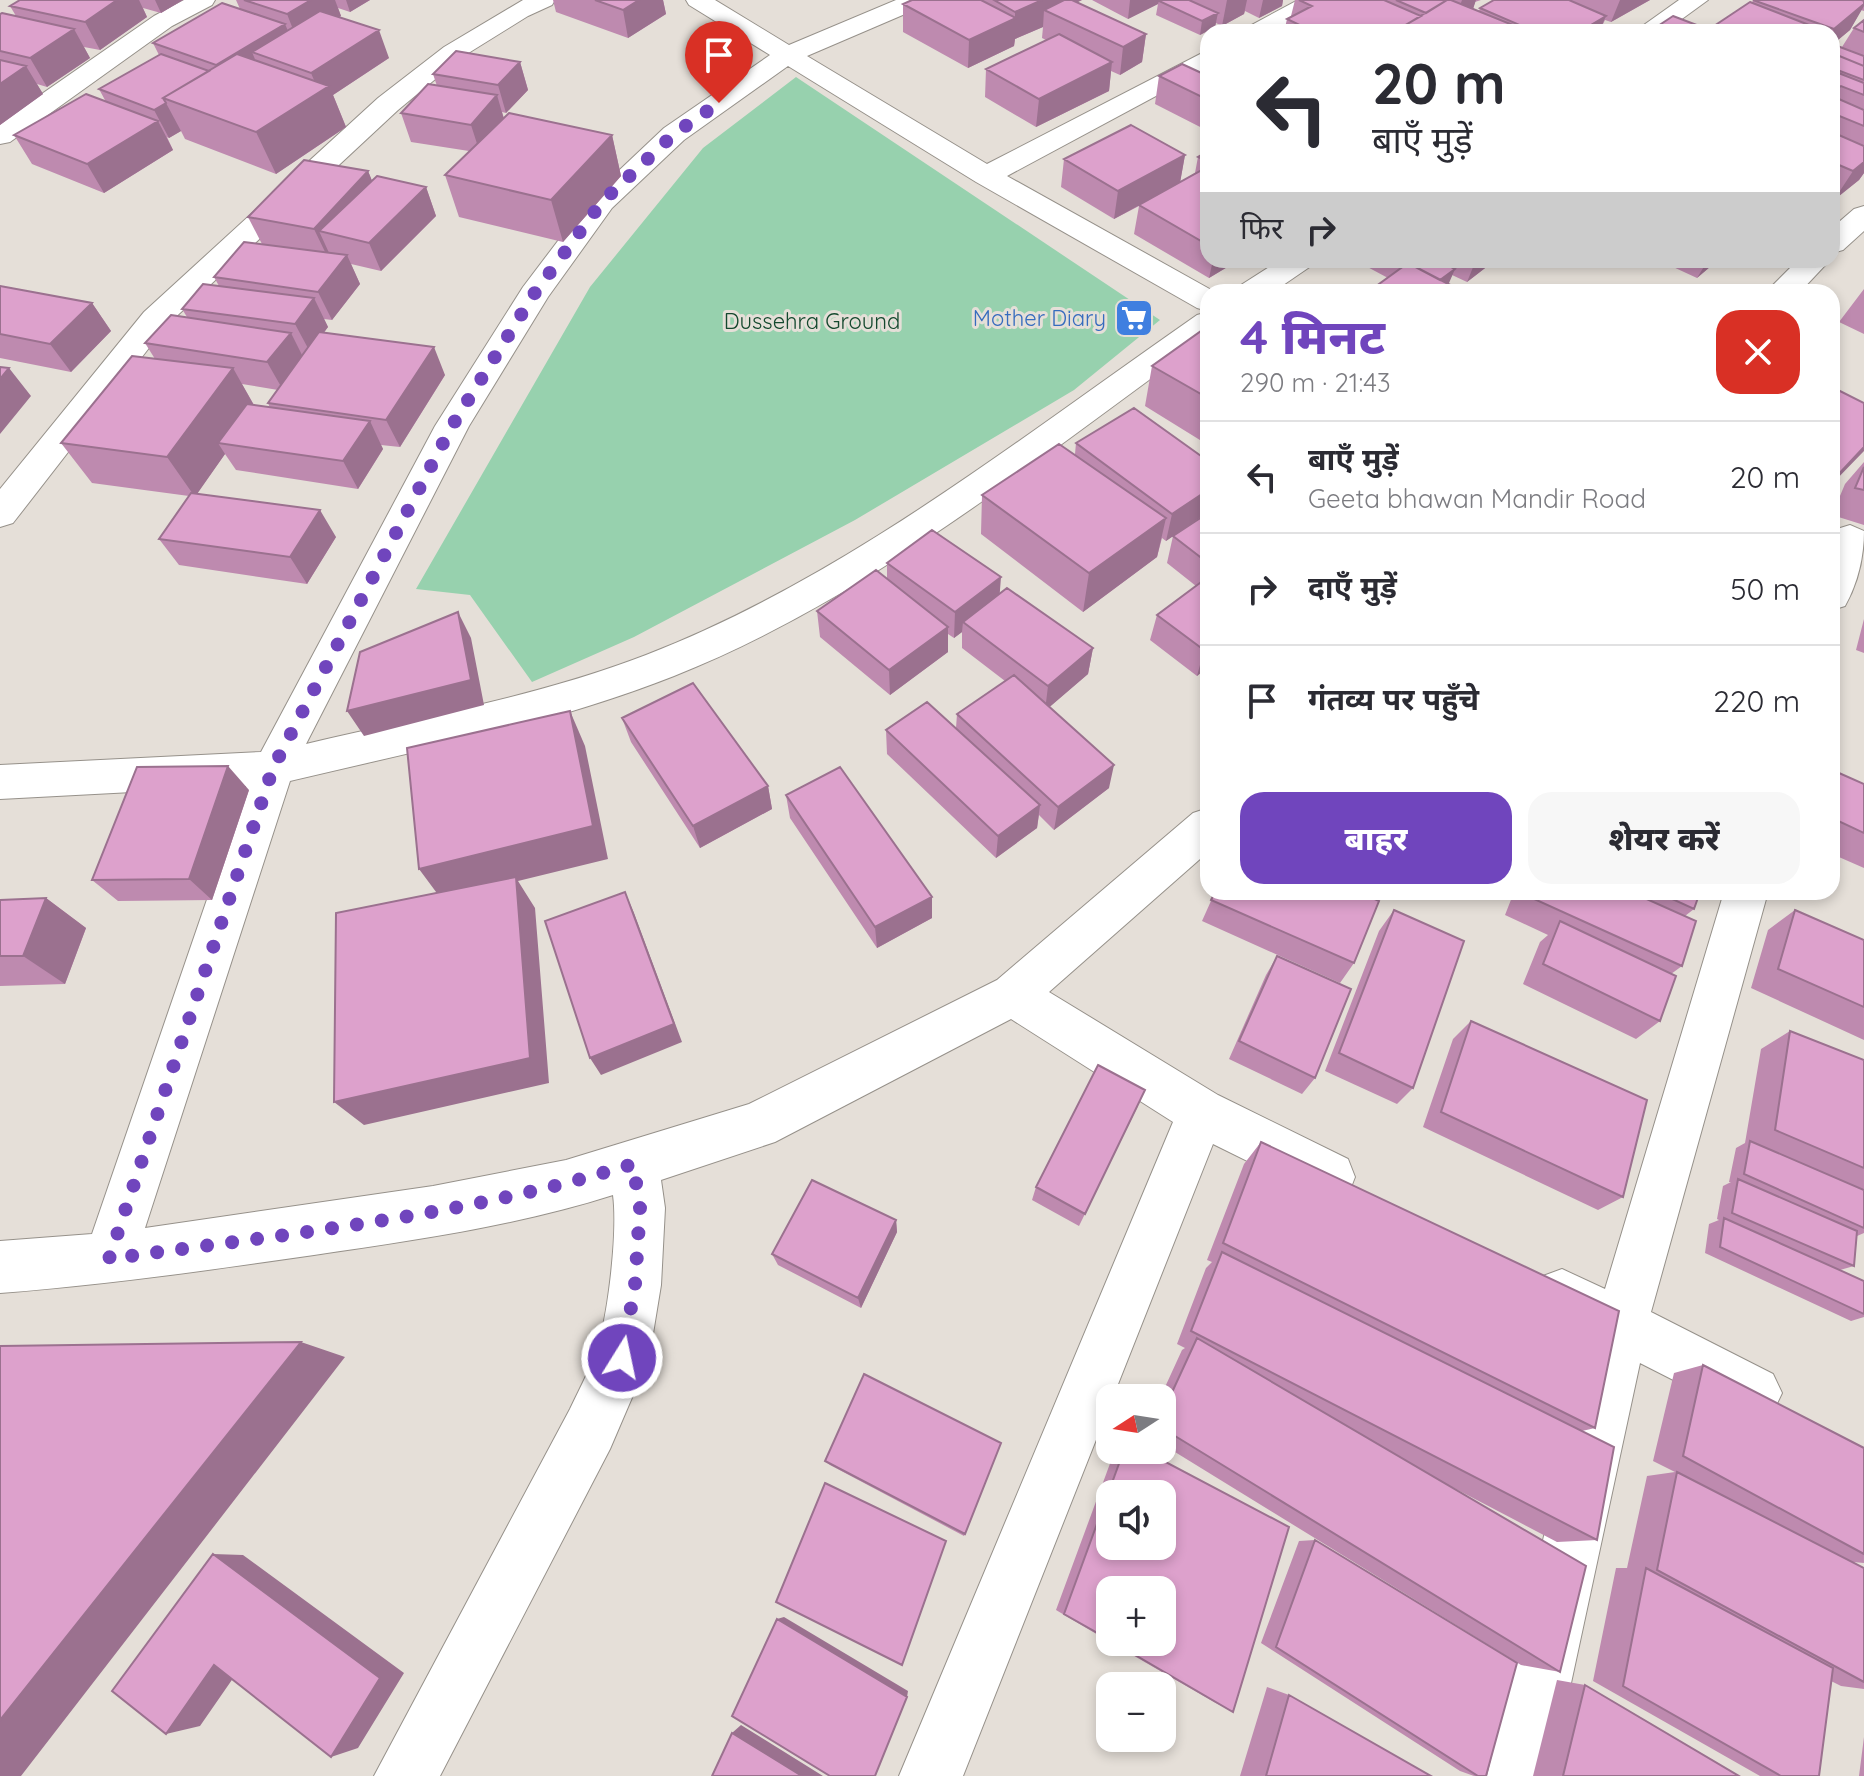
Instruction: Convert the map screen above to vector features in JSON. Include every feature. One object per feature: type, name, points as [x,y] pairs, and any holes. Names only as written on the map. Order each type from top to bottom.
[{"type":"street","points":[[0,136],[163,21],[203,0]]},
{"type":"street","points":[[0,514],[155,319],[388,104],[453,52],[519,11],[543,0]]},
{"type":"street","points":[[698,0],[986,176],[1200,296]]},
{"type":"street","points":[[109,1259],[273,768],[452,426],[534,294],[602,202],[674,134],[789,54],[917,0]]},
{"type":"street","points":[[1272,24],[1317,0]]},
{"type":"street","points":[[1659,24],[1696,0]]},
{"type":"street","points":[[986,176],[1200,62]]},
{"type":"street","points":[[1840,237],[1864,215]]},
{"type":"street","points":[[1264,284],[1288,268]]},
{"type":"street","points":[[1790,284],[1807,268]]},
{"type":"street","points":[[0,782],[273,768],[552,703],[661,665],[770,615],[903,537],[1200,328]]},
{"type":"street","points":[[1840,568],[1849,537]]},
{"type":"street","points":[[0,1267],[109,1259],[433,1212],[566,1185],[758,1125],[1013,995],[1200,833]]},
{"type":"street","points":[[1519,1776],[1621,1325],[1744,900]]},
{"type":"street","points":[[1013,995],[1201,1112],[1369,1197]]},
{"type":"street","points":[[931,1776],[1201,1112]]},
{"type":"street","points":[[406,1776],[590,1429],[622,1358],[635,1285],[640,1208],[633,1164]]},
{"type":"street","points":[[1523,1275],[1797,1415]]},
{"type":"green space","name":"Dussehra Ground","points":[[796,77],[1160,320],[1074,390],[855,520],[634,637],[532,682],[470,595],[416,589],[590,287],[703,148]]},
{"type":"building","points":[[20,0],[117,0],[85,22],[10,6]]},
{"type":"building","points":[[244,0],[311,0],[287,14]]},
{"type":"building","points":[[595,0],[639,0],[623,10]]},
{"type":"building","points":[[912,0],[981,0],[1016,18],[969,40],[903,4]]},
{"type":"building","points":[[994,0],[1042,0],[1015,12]]},
{"type":"building","points":[[1064,0],[1072,0],[1146,34],[1123,47],[1044,10]]},
{"type":"building","points":[[1161,0],[1189,0],[1218,13],[1202,21]]},
{"type":"building","points":[[1299,0],[1384,0],[1421,16],[1407,24],[1297,24],[1287,19],[1312,6]]},
{"type":"building","points":[[1396,0],[1447,0],[1426,13]]},
{"type":"building","points":[[1451,0],[1510,24],[1407,24]]},
{"type":"building","points":[[1494,0],[1569,0],[1606,16],[1592,24],[1517,24],[1480,8]]},
{"type":"building","points":[[1753,0],[1864,1],[1840,24],[1820,24]]},
{"type":"building","points":[[1750,2],[1806,24],[1717,24]]},
{"type":"building","points":[[222,3],[285,24],[216,65],[153,43]]},
{"type":"building","points":[[320,11],[379,30],[311,73],[252,52]]},
{"type":"building","points":[[2,13],[74,29],[30,58],[0,51]]},
{"type":"building","points":[[1673,16],[1694,24],[1661,24]]},
{"type":"building","points":[[1864,20],[1864,32],[1854,28]]},
{"type":"building","points":[[1059,34],[1112,62],[1039,99],[986,69]]},
{"type":"building","points":[[1840,47],[1864,56],[1864,66],[1840,56]]},
{"type":"building","points":[[456,51],[520,62],[498,85],[433,74]]},
{"type":"building","points":[[161,54],[209,71],[163,98],[166,103],[154,110],[99,89]]},
{"type":"building","points":[[237,54],[329,86],[256,132],[163,98]]},
{"type":"building","points":[[1840,56],[1864,66],[1864,80],[1840,71]]},
{"type":"building","points":[[0,60],[26,66],[0,84]]},
{"type":"building","points":[[1182,64],[1200,72],[1200,96],[1159,76]]},
{"type":"building","points":[[1840,74],[1864,83],[1864,95],[1841,86]]},
{"type":"building","points":[[428,84],[497,95],[471,125],[401,113]]},
{"type":"building","points":[[86,94],[158,121],[87,164],[14,135]]},
{"type":"building","points":[[1840,100],[1864,110],[1864,126],[1840,116]]},
{"type":"building","points":[[509,113],[612,135],[551,200],[445,175]]},
{"type":"building","points":[[1131,125],[1185,155],[1118,191],[1064,159]]},
{"type":"building","points":[[1840,136],[1864,146],[1864,162],[1853,171],[1840,165]]},
{"type":"building","points":[[304,160],[368,171],[314,229],[248,217]]},
{"type":"building","points":[[1200,171],[1200,240],[1139,205]]},
{"type":"building","points":[[377,176],[426,187],[369,243],[319,231]]},
{"type":"building","points":[[244,242],[347,255],[318,292],[214,277]]},
{"type":"building","points":[[1401,268],[1418,268],[1448,284],[1379,284]]},
{"type":"building","points":[[1417,268],[1455,269],[1440,280]]},
{"type":"building","points":[[203,284],[314,298],[295,324],[182,309]]},
{"type":"building","points":[[0,286],[92,303],[50,344],[0,334]]},
{"type":"building","points":[[171,315],[291,333],[267,362],[145,343]]},
{"type":"building","points":[[319,332],[434,347],[386,420],[268,403]]},
{"type":"building","points":[[1200,332],[1200,393],[1152,366]]},
{"type":"building","points":[[132,356],[233,368],[167,457],[61,443]]},
{"type":"building","points":[[0,367],[9,368],[0,379]]},
{"type":"building","points":[[1840,391],[1864,403],[1864,447],[1840,473]]},
{"type":"building","points":[[247,404],[370,421],[343,461],[218,443]]},
{"type":"building","points":[[1134,408],[1200,455],[1200,495],[1172,514],[1076,443]]},
{"type":"building","points":[[1059,444],[1166,518],[1089,573],[982,495]]},
{"type":"building","points":[[1864,467],[1864,490],[1855,488]]},
{"type":"building","points":[[191,493],[320,510],[290,557],[159,539]]},
{"type":"building","points":[[1200,518],[1200,557],[1173,536]]},
{"type":"building","points":[[932,530],[1001,577],[955,612],[887,563]]},
{"type":"building","points":[[876,570],[948,627],[889,670],[817,611]]},
{"type":"building","points":[[1200,583],[1200,647],[1157,615]]},
{"type":"building","points":[[1007,588],[1093,648],[1048,686],[963,622]]},
{"type":"building","points":[[458,612],[471,680],[347,711],[360,652]]},
{"type":"building","points":[[1014,675],[1114,765],[1058,807],[957,714]]},
{"type":"building","points":[[693,683],[768,786],[693,826],[622,718]]},
{"type":"building","points":[[927,702],[1040,805],[998,836],[886,730]]},
{"type":"building","points":[[570,711],[593,826],[419,869],[407,748]]},
{"type":"building","points":[[228,766],[189,879],[92,880],[137,767]]},
{"type":"building","points":[[840,767],[932,897],[875,927],[786,795]]},
{"type":"building","points":[[1840,773],[1864,784],[1864,833],[1840,822]]},
{"type":"building","points":[[516,877],[530,1058],[334,1102],[336,913]]},
{"type":"building","points":[[625,892],[674,1024],[590,1058],[545,921]]},
{"type":"building","points":[[46,898],[23,956],[0,956],[0,900]]},
{"type":"building","points":[[1211,900],[1377,900],[1379,901],[1354,963]]},
{"type":"building","points":[[1536,900],[1649,900],[1696,921],[1682,966]]},
{"type":"building","points":[[1674,900],[1697,900],[1694,909]]},
{"type":"building","points":[[1394,910],[1464,941],[1413,1088],[1339,1053]]},
{"type":"building","points":[[1795,910],[1864,940],[1864,1007],[1778,969]]},
{"type":"building","points":[[1560,921],[1676,976],[1660,1021],[1543,964]]},
{"type":"building","points":[[1277,956],[1351,989],[1315,1078],[1239,1041]]},
{"type":"building","points":[[1471,1021],[1647,1100],[1623,1197],[1441,1112]]},
{"type":"building","points":[[1790,1031],[1864,1060],[1864,1168],[1775,1130]]},
{"type":"building","points":[[1098,1065],[1145,1090],[1085,1214],[1036,1187]]},
{"type":"building","points":[[1750,1141],[1864,1190],[1864,1228],[1744,1174]]},
{"type":"building","points":[[1261,1142],[1619,1311],[1595,1428],[1223,1243]]},
{"type":"building","points":[[1738,1179],[1857,1231],[1854,1266],[1732,1213]]},
{"type":"building","points":[[812,1180],[896,1220],[858,1298],[772,1254]]},
{"type":"building","points":[[1724,1218],[1864,1281],[1864,1314],[1720,1247]]},
{"type":"building","points":[[1222,1252],[1614,1447],[1597,1540],[1191,1331]]},
{"type":"building","points":[[1197,1338],[1586,1566],[1560,1672],[1176,1437],[1176,1384]]},
{"type":"building","points":[[301,1342],[0,1720],[0,1346]]},
{"type":"building","points":[[1703,1365],[1864,1448],[1864,1554],[1683,1456]]},
{"type":"building","points":[[864,1374],[1001,1443],[965,1534],[825,1461]]},
{"type":"building","points":[[1119,1464],[1170,1464],[1289,1527],[1233,1712],[1176,1679],[1176,1672],[1164,1672],[1137,1656],[1176,1656],[1176,1576],[1096,1576],[1096,1632],[1064,1614],[1096,1527],[1096,1560],[1176,1560],[1176,1480],[1113,1480]]},
{"type":"building","points":[[1677,1472],[1864,1568],[1864,1682],[1657,1570]]},
{"type":"building","points":[[825,1483],[946,1541],[902,1665],[776,1602]]},
{"type":"building","points":[[1315,1540],[1517,1663],[1486,1776],[1478,1776],[1276,1647]]},
{"type":"building","points":[[213,1554],[380,1678],[331,1757],[214,1665],[166,1734],[112,1691]]},
{"type":"building","points":[[1646,1568],[1833,1668],[1819,1776],[1781,1776],[1623,1686]]},
{"type":"building","points":[[777,1619],[907,1697],[875,1776],[830,1776],[732,1716]]},
{"type":"building","points":[[1585,1685],[1739,1776],[1563,1776]]},
{"type":"building","points":[[1289,1695],[1431,1776],[1266,1776]]},
{"type":"building","points":[[732,1733],[802,1776],[712,1776]]},
{"type":"place","name":"Mother Diary","points":[[1134,318]]},
{"type":"route","points":[[622,1358],[635,1285],[640,1208],[633,1164],[566,1185],[433,1212],[109,1259],[273,768],[452,426],[534,294],[602,202],[674,134],[719,103]]}]
